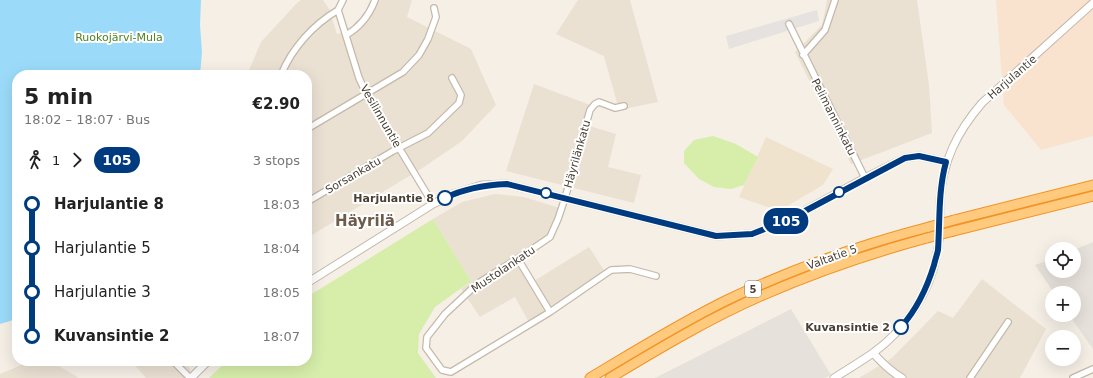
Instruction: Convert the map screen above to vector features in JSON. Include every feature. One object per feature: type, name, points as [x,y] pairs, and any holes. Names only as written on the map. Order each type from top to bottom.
[{"type":"highway","name":"Valtatie 5","points":[[590,378],[694,317],[758,286],[818,262],[856,248],[954,220],[1093,185]]},
{"type":"highway","name":"Valtatie 5","points":[[610,378],[686,333],[762,295],[846,263],[927,238],[1093,196]]},
{"type":"highway","points":[[1064,203],[1093,200]]},
{"type":"street","points":[[284,70],[293,52],[304,38],[317,25],[338,10],[343,0]]},
{"type":"street","points":[[346,35],[355,30],[367,17],[375,0]]},
{"type":"street","points":[[803,55],[825,30],[835,0]]},
{"type":"street","name":"Harjulantie","points":[[834,378],[873,353],[894,334],[907,320],[920,300],[930,279],[938,252],[942,175],[956,139],[969,119],[982,103],[1045,48],[1093,3]]},
{"type":"street","points":[[312,127],[403,72],[418,55],[428,39],[436,17],[434,8]]},
{"type":"street","name":"Vesilinnuntie","points":[[338,10],[359,78],[367,94],[433,204]]},
{"type":"street","name":"Pelimanninkatu","points":[[788,24],[865,178]]},
{"type":"street","name":"Sorsankatu","points":[[312,199],[399,148],[428,133],[459,103],[461,95],[452,78]]},
{"type":"street","name":"Häyrilänkatu","points":[[565,198],[590,110],[599,102],[615,108],[624,106]]},
{"type":"street","points":[[312,280],[433,204],[453,194],[482,185],[507,184],[716,236],[752,234],[788,220],[905,158],[919,156],[946,162]]},
{"type":"street","name":"Mustolankatu","points":[[565,198],[550,237],[518,259],[476,284],[445,314],[427,337],[426,348],[442,370],[451,372],[550,312],[611,270],[630,269],[656,276]]},
{"type":"street","points":[[518,259],[550,312]]},
{"type":"street","points":[[970,378],[1008,322]]},
{"type":"street","points":[[873,353],[881,362],[902,378]]},
{"type":"street","points":[[177,366],[190,378],[203,366]]},
{"type":"street","points":[[1073,378],[1093,370]]},
{"type":"shaded area","points":[[301,0],[323,0],[329,9],[337,34],[348,31],[367,15],[374,0],[412,0],[407,17],[471,49],[496,105],[462,141],[424,167],[312,235],[312,70],[249,70],[261,42]]},
{"type":"shaded area","points":[[578,0],[630,0],[658,102],[619,110],[604,56],[556,34]]},
{"type":"shaded area","points":[[827,0],[917,0],[929,85],[932,133],[851,164],[795,52],[822,25]]},
{"type":"shaded area","points":[[996,0],[1093,0],[1093,136],[1041,150],[1004,105]]},
{"type":"shaded area","points":[[817,10],[819,21],[729,49],[726,36]]},
{"type":"shaded area","points":[[534,84],[593,106],[586,125],[616,134],[608,167],[641,175],[634,203],[506,171]]},
{"type":"shaded area","points":[[766,137],[833,169],[823,185],[779,211],[739,197]]},
{"type":"shaded area","points":[[495,194],[524,197],[563,209],[550,238],[520,259],[534,281],[589,247],[607,275],[530,324],[515,297],[480,317],[461,289],[471,281],[433,219],[462,202]]},
{"type":"shaded area","points":[[1093,242],[1093,349],[1074,322],[1081,322],[1081,286],[1049,286],[1035,265],[1045,261],[1045,278],[1081,278],[1081,247]]},
{"type":"shaded area","points":[[982,279],[1046,329],[1020,378],[859,378],[892,358],[938,311],[953,318]]},
{"type":"shaded area","points":[[791,309],[831,375],[825,378],[655,378]]},
{"type":"shaded area","points":[[19,366],[59,366],[79,378],[0,378],[0,374]]},
{"type":"shaded area","points":[[135,366],[187,366],[190,369],[190,374],[185,378],[146,378]]},
{"type":"green space","points":[[713,136],[736,144],[758,157],[744,185],[731,189],[714,187],[699,179],[684,163],[684,151],[694,140]]},
{"type":"green space","points":[[433,219],[471,281],[435,307],[419,334],[418,353],[436,378],[209,378],[222,366],[312,366],[312,294]]},
{"type":"water","name":"Ruokojärvi-Mula","points":[[0,0],[201,0],[200,25],[202,52],[200,70],[12,70],[12,320],[0,324]]},
{"type":"bus line","name":"105","points":[[445,198],[482,185],[507,184],[716,236],[752,234],[788,220],[905,158],[919,156],[946,162],[942,175],[938,252],[930,279],[920,300],[901,327]]},
{"type":"place","name":"Harjulantie 8","points":[[445,198]]},
{"type":"place","name":"Kuvansintie 2","points":[[901,327]]},
{"type":"district","name":"Häyrilä","points":[[365,221]]}]
